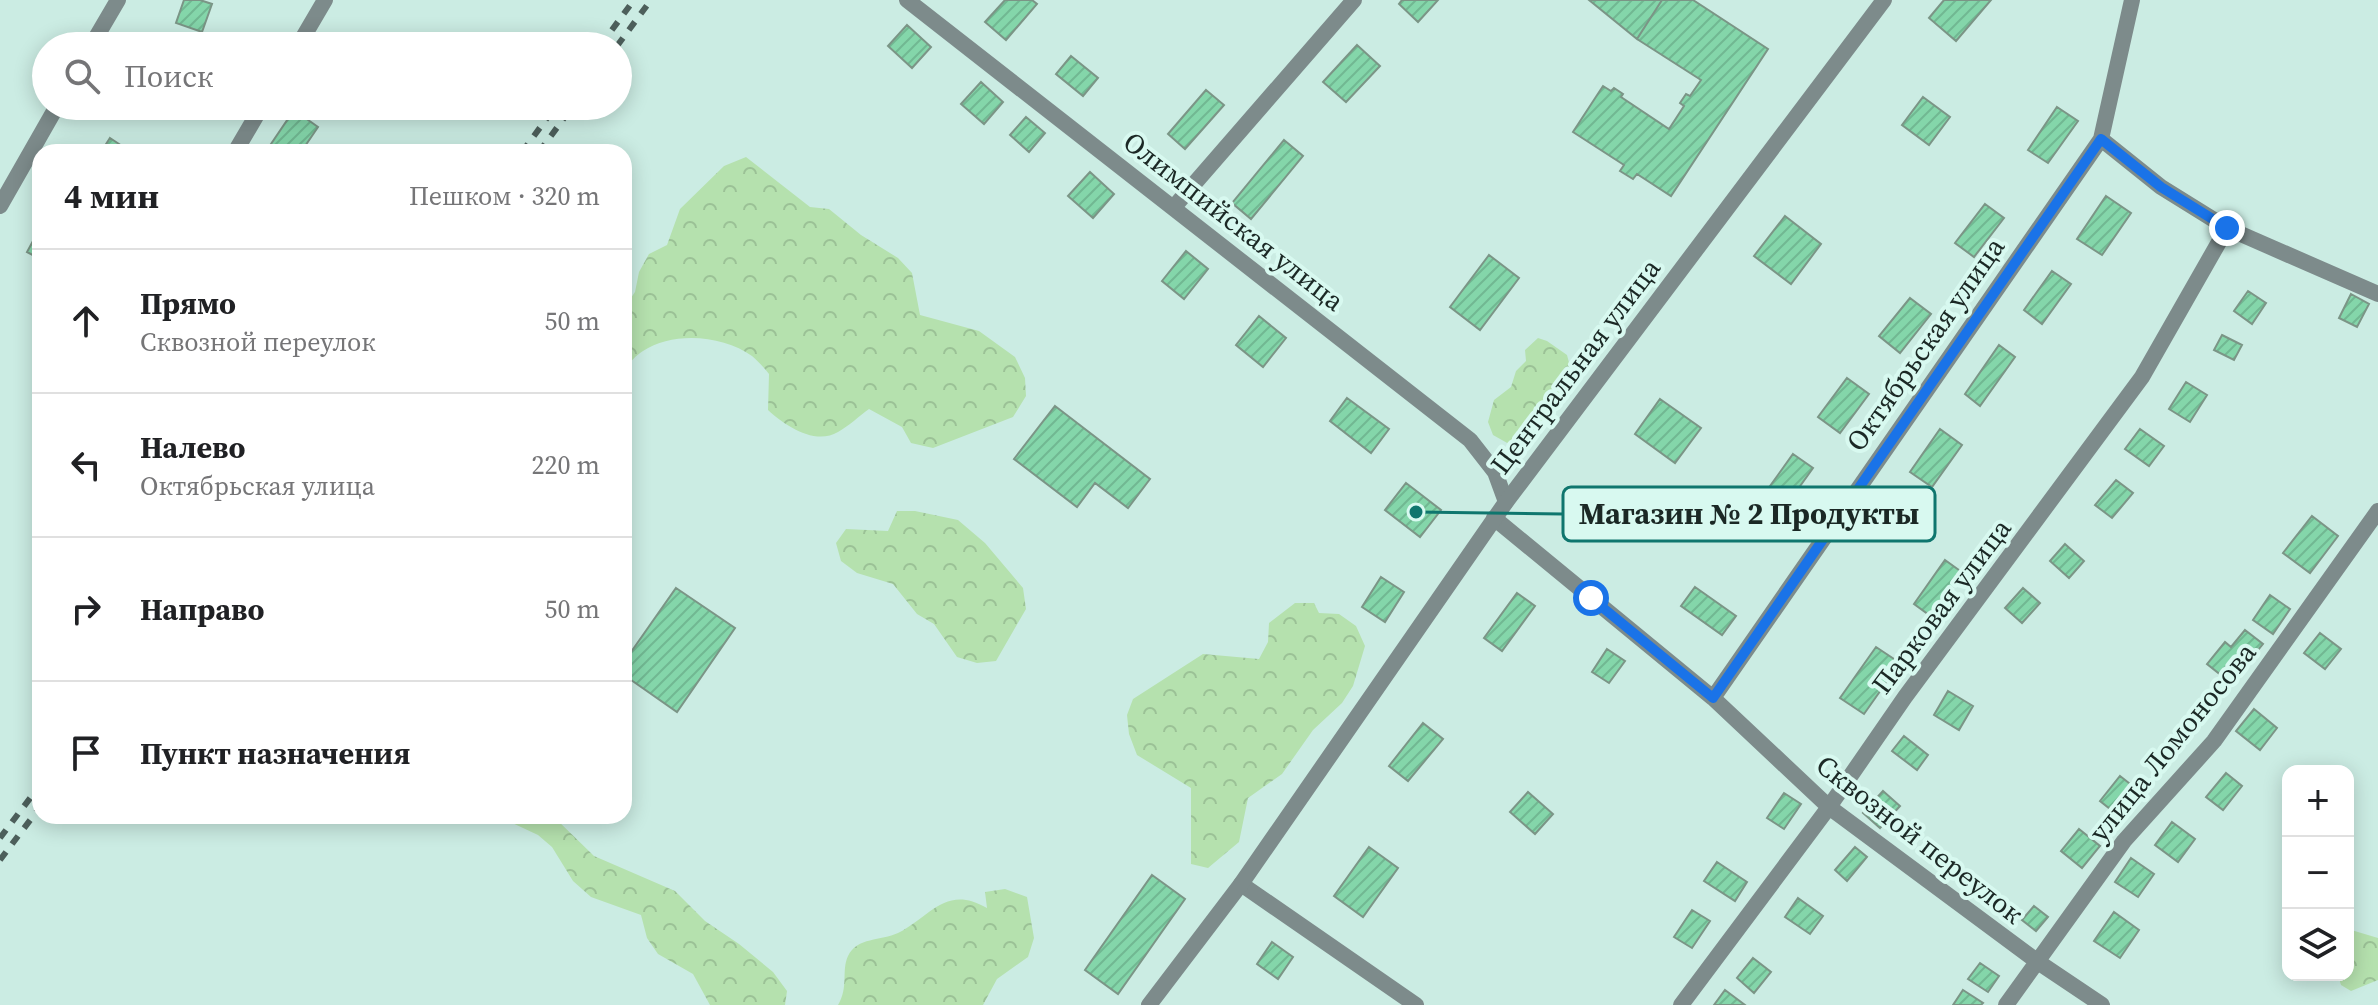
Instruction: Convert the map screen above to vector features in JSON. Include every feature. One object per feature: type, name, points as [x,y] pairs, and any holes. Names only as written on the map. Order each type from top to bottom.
[{"type":"street","points":[[99,32],[118,0]]},
{"type":"street","points":[[306,32],[324,0]]},
{"type":"street","name":"Олимпийская улица","points":[[907,0],[1470,440],[1495,472],[1506,502]]},
{"type":"street","points":[[1174,207],[1354,0]]},
{"type":"street","name":"Центральная улица","points":[[1149,1005],[1241,884],[1494,518],[1884,0]]},
{"type":"street","name":"Октябрьская улица","points":[[1713,698],[2101,139],[2132,0]]},
{"type":"street","points":[[34,144],[49,120]]},
{"type":"street","points":[[240,144],[254,120]]},
{"type":"street","points":[[2101,139],[2161,187],[2227,228],[2378,294]]},
{"type":"street","points":[[2,197],[32,147]]},
{"type":"street","name":"Парковая улица","points":[[1681,1005],[2142,377],[2227,228]]},
{"type":"street","name":"улица Ломоносова","points":[[2006,1005],[2124,841],[2214,741],[2378,511]]},
{"type":"street","name":"Сквозной переулок","points":[[1494,518],[1713,698],[1829,807],[2038,962],[2102,1005]]},
{"type":"street","points":[[1241,884],[1416,1005]]},
{"type":"green space","points":[[746,157],[810,207],[829,209],[861,235],[898,258],[912,273],[920,315],[979,331],[1015,357],[1025,378],[1026,396],[1013,417],[933,448],[911,443],[902,427],[869,409],[838,432],[820,437],[800,432],[768,410],[769,374],[752,356],[740,349],[713,340],[683,338],[655,345],[632,361],[632,296],[639,272],[649,254],[667,245],[680,209],[724,166]]},
{"type":"green space","points":[[1538,338],[1567,355],[1571,384],[1548,405],[1546,420],[1532,436],[1509,444],[1493,435],[1488,422],[1494,400],[1511,387],[1516,371],[1526,361],[1525,350]]},
{"type":"green space","points":[[897,511],[915,511],[958,520],[985,543],[1023,588],[1026,609],[996,661],[977,663],[957,657],[934,624],[917,614],[893,584],[857,573],[841,561],[836,543],[846,529],[888,531]]},
{"type":"green space","points":[[1295,603],[1314,603],[1319,613],[1339,614],[1356,626],[1365,646],[1353,686],[1342,703],[1313,730],[1282,774],[1248,798],[1239,842],[1208,868],[1191,864],[1191,788],[1137,755],[1129,734],[1127,715],[1133,699],[1203,654],[1259,659],[1268,642],[1269,623]]},
{"type":"green space","points":[[514,824],[561,824],[594,856],[675,891],[705,921],[773,972],[787,991],[785,1005],[710,1005],[693,974],[658,954],[647,938],[641,915],[591,897],[573,881],[552,847],[538,835]]},
{"type":"green space","points":[[1005,889],[1027,897],[1034,938],[1028,957],[997,979],[983,1005],[838,1005],[843,992],[846,962],[857,946],[898,933],[950,901],[973,901],[987,908],[985,892]]},
{"type":"green space","points":[[2354,931],[2378,938],[2378,980],[2351,991],[2340,981],[2354,981]]},
{"type":"building","points":[[184,0],[212,4],[202,32],[176,23]]},
{"type":"building","points":[[1005,0],[1032,0],[1037,4],[1006,40],[985,22]]},
{"type":"building","points":[[1402,0],[1438,0],[1418,22],[1399,4]]},
{"type":"building","points":[[1589,0],[1662,0],[1637,39]]},
{"type":"building","points":[[1662,0],[1693,0],[1768,49],[1671,196],[1637,174],[1633,179],[1620,171],[1624,165],[1573,132],[1603,86],[1611,91],[1614,88],[1623,94],[1621,97],[1669,129],[1684,106],[1680,103],[1686,94],[1690,96],[1701,80],[1637,39]]},
{"type":"building","points":[[1944,0],[1991,0],[1956,41],[1929,18]]},
{"type":"building","points":[[907,25],[931,47],[912,68],[888,46]]},
{"type":"building","points":[[1357,45],[1380,66],[1346,102],[1323,82]]},
{"type":"building","points":[[1071,56],[1098,78],[1083,96],[1056,74]]},
{"type":"building","points":[[981,82],[1003,102],[984,124],[961,104]]},
{"type":"building","points":[[1206,90],[1224,105],[1185,149],[1168,134]]},
{"type":"building","points":[[1923,97],[1950,117],[1929,145],[1902,125]]},
{"type":"building","points":[[2057,107],[2078,121],[2048,163],[2028,150]]},
{"type":"building","points":[[1026,117],[1045,133],[1029,152],[1010,135]]},
{"type":"building","points":[[287,120],[308,120],[318,127],[306,144],[271,144]]},
{"type":"building","points":[[1284,140],[1303,156],[1251,219],[1232,203]]},
{"type":"building","points":[[1090,172],[1114,194],[1093,218],[1068,196]]},
{"type":"building","points":[[2106,196],[2131,213],[2102,255],[2077,239]]},
{"type":"building","points":[[1985,204],[2004,218],[1974,257],[1955,243]]},
{"type":"building","points":[[1785,216],[1821,244],[1791,284],[1754,256]]},
{"type":"building","points":[[1186,251],[1208,269],[1184,299],[1162,281]]},
{"type":"building","points":[[1489,255],[1519,278],[1480,330],[1450,307]]},
{"type":"building","points":[[2052,271],[2071,284],[2042,324],[2024,310]]},
{"type":"building","points":[[2248,291],[2266,303],[2252,324],[2234,311]]},
{"type":"building","points":[[2351,294],[2369,304],[2357,327],[2339,318]]},
{"type":"building","points":[[1910,298],[1931,314],[1900,353],[1879,336]]},
{"type":"building","points":[[1259,316],[1286,338],[1263,367],[1236,345]]},
{"type":"building","points":[[2222,335],[2242,345],[2234,360],[2214,350]]},
{"type":"building","points":[[1999,345],[2015,357],[1980,406],[1965,394]]},
{"type":"building","points":[[1847,378],[1869,394],[1840,433],[1818,417]]},
{"type":"building","points":[[2186,382],[2207,395],[2190,422],[2169,409]]},
{"type":"building","points":[[1347,398],[1389,429],[1371,453],[1330,421]]},
{"type":"building","points":[[1660,399],[1701,428],[1675,463],[1635,434]]},
{"type":"building","points":[[1055,406],[1150,479],[1128,508],[1095,483],[1077,507],[1014,459]]},
{"type":"building","points":[[1940,429],[1962,445],[1932,487],[1910,472]]},
{"type":"building","points":[[2140,429],[2164,446],[2149,466],[2125,449]]},
{"type":"building","points":[[1793,454],[1813,468],[1785,507],[1765,493]]},
{"type":"building","points":[[2116,480],[2133,493],[2112,518],[2095,505]]},
{"type":"building","points":[[1406,483],[1441,510],[1420,537],[1385,510]]},
{"type":"building","points":[[2312,516],[2338,536],[2310,573],[2283,553]]},
{"type":"building","points":[[2065,544],[2084,561],[2069,578],[2050,561]]},
{"type":"building","points":[[1945,560],[1963,573],[1932,617],[1914,604]]},
{"type":"building","points":[[1381,577],[1404,592],[1385,622],[1362,607]]},
{"type":"building","points":[[1695,587],[1736,616],[1722,635],[1681,606]]},
{"type":"building","points":[[676,588],[735,628],[677,712],[632,681],[632,651]]},
{"type":"building","points":[[2023,588],[2040,603],[2022,623],[2005,608]]},
{"type":"building","points":[[1517,593],[1535,606],[1502,651],[1484,638]]},
{"type":"building","points":[[2270,595],[2290,609],[2273,634],[2253,620]]},
{"type":"building","points":[[2245,630],[2263,644],[2231,683],[2207,664],[2225,642],[2231,647]]},
{"type":"building","points":[[2320,633],[2341,649],[2325,669],[2304,653]]},
{"type":"building","points":[[1876,647],[1900,663],[1864,714],[1840,698]]},
{"type":"building","points":[[1607,649],[1625,661],[1609,683],[1592,672]]},
{"type":"building","points":[[1948,691],[1973,706],[1959,730],[1934,715]]},
{"type":"building","points":[[2254,709],[2277,728],[2260,750],[2236,731]]},
{"type":"building","points":[[1423,723],[1443,739],[1408,781],[1389,766]]},
{"type":"building","points":[[1904,736],[1928,755],[1917,770],[1892,751]]},
{"type":"building","points":[[2226,773],[2242,786],[2223,810],[2206,797]]},
{"type":"building","points":[[2120,776],[2139,791],[2119,816],[2100,801]]},
{"type":"building","points":[[1883,791],[1900,806],[1880,828],[1863,813]]},
{"type":"building","points":[[1528,792],[1553,814],[1535,834],[1510,812]]},
{"type":"building","points":[[1784,793],[1801,804],[1784,829],[1767,818]]},
{"type":"building","points":[[2172,822],[2195,839],[2178,862],[2155,845]]},
{"type":"building","points":[[2079,829],[2100,846],[2082,868],[2061,851]]},
{"type":"building","points":[[1369,847],[1398,868],[1363,917],[1334,896]]},
{"type":"building","points":[[1855,847],[1867,857],[1847,881],[1835,870]]},
{"type":"building","points":[[2131,858],[2154,874],[2138,897],[2115,882]]},
{"type":"building","points":[[1717,862],[1747,882],[1735,901],[1704,881]]},
{"type":"building","points":[[1152,875],[1185,899],[1118,994],[1085,970]]},
{"type":"building","points":[[1798,898],[1823,916],[1810,934],[1785,917]]},
{"type":"building","points":[[2034,906],[2048,917],[2036,931],[2022,920]]},
{"type":"building","points":[[1692,910],[1710,921],[1692,948],[1674,937]]},
{"type":"building","points":[[2114,912],[2139,930],[2120,958],[2094,941]]},
{"type":"building","points":[[1272,942],[1293,957],[1278,979],[1257,964]]},
{"type":"building","points":[[1753,958],[1771,972],[1754,993],[1737,978]]},
{"type":"building","points":[[1980,963],[1999,976],[1988,992],[1968,979]]},
{"type":"building","points":[[1725,990],[1745,1005],[1714,1005]]},
{"type":"building","points":[[1963,990],[1983,1003],[1953,1005]]},
{"type":"railway","points":[[610,32],[634,0]]},
{"type":"railway","points":[[627,32],[651,0]]},
{"type":"railway","points":[[528,144],[546,120]]},
{"type":"railway","points":[[545,144],[563,120]]},
{"type":"railway","points":[[0,838],[32,796]]},
{"type":"railway","points":[[0,860],[32,818]]},
{"type":"place","name":"Магазин № 2 Продукты","points":[[1416,512]]},
{"type":"route","points":[[1591,598],[1713,698],[2101,139],[2161,187],[2227,228]]}]
